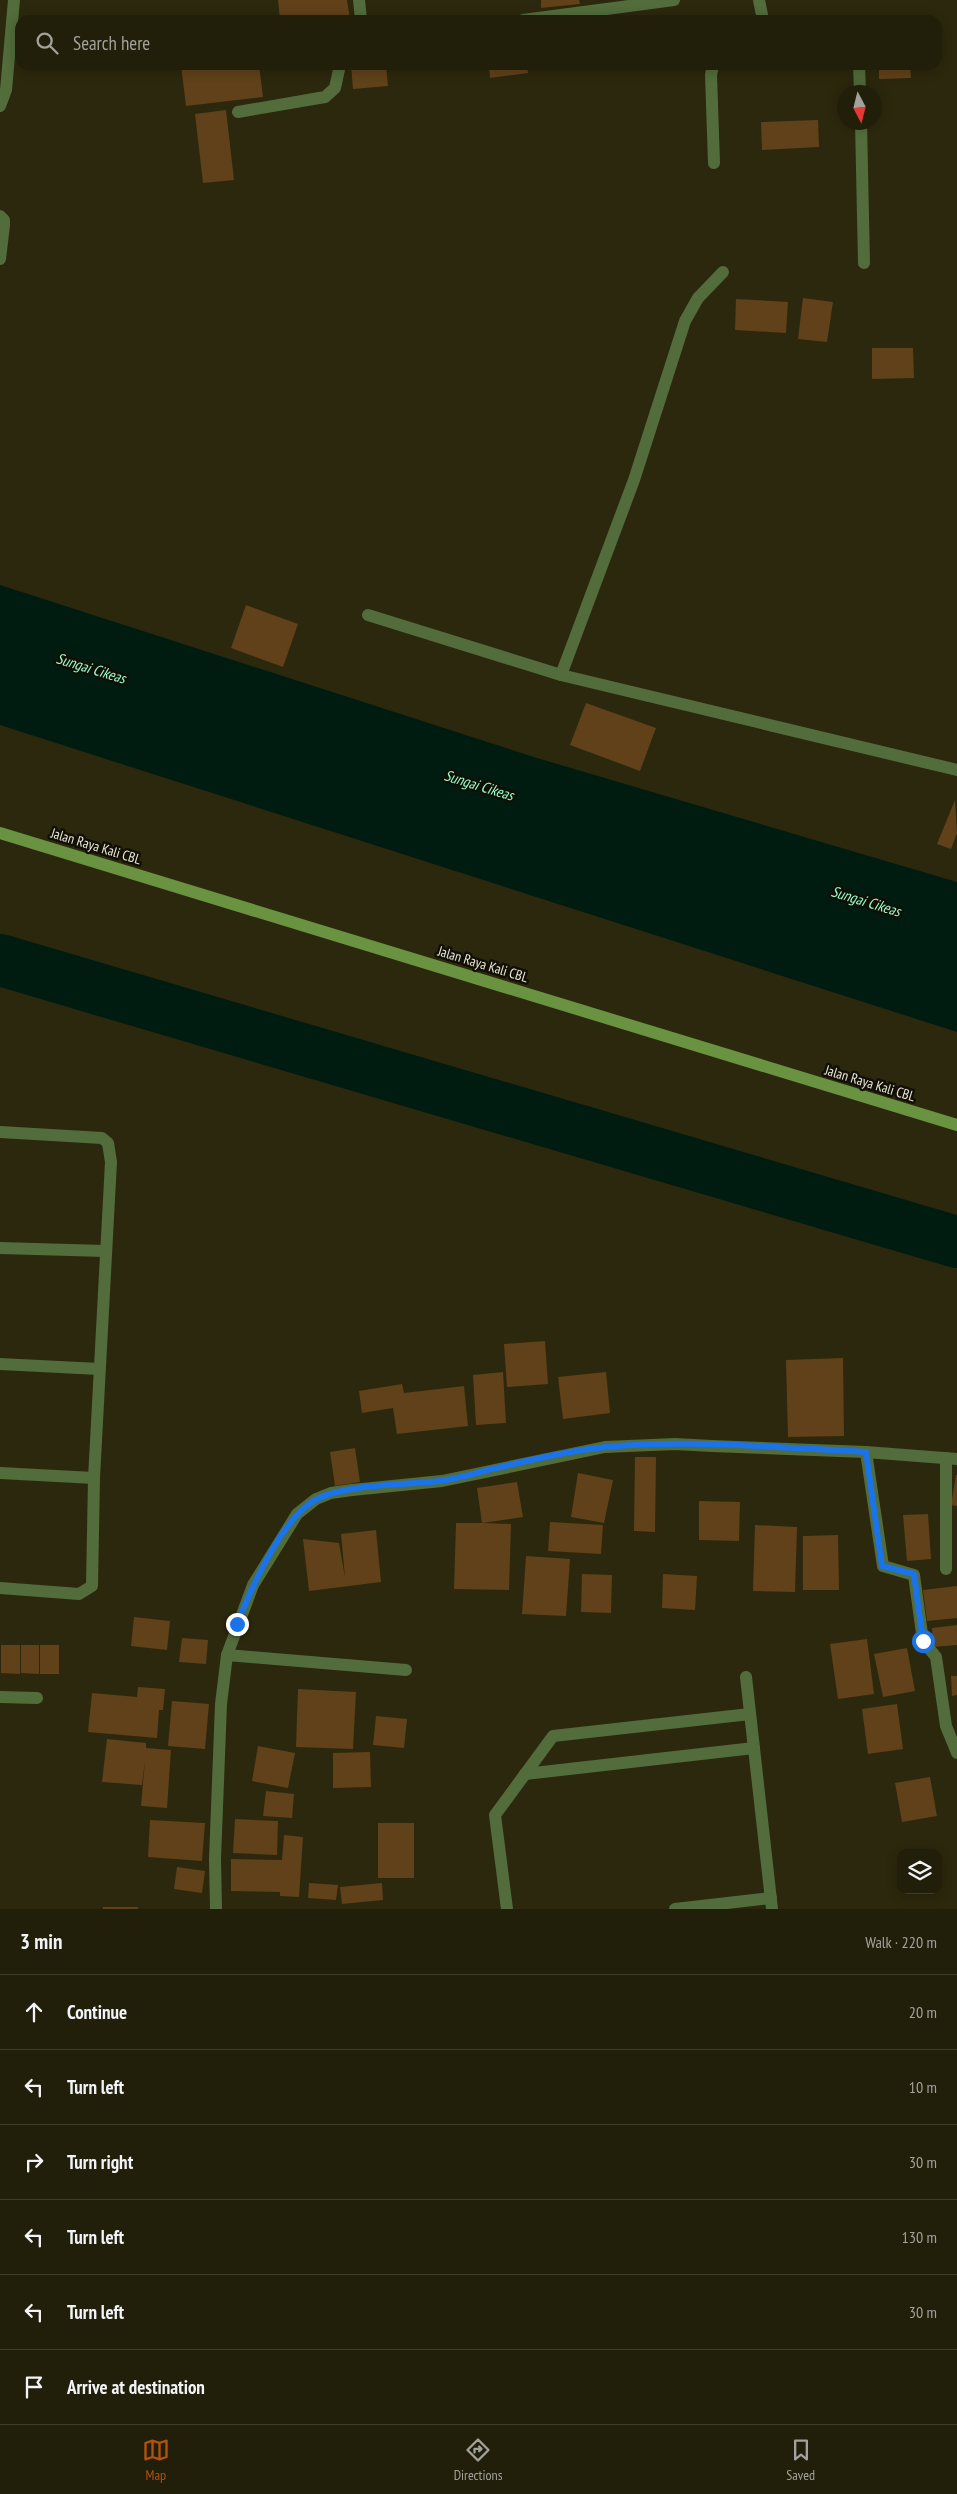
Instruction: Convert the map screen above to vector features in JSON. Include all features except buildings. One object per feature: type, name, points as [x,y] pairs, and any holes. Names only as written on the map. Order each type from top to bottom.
[{"type":"main road","name":"Jalan Raya Kali CBL","points":[[0,832],[957,1125]]},
{"type":"street","points":[[0,106],[6,90],[14,0]]},
{"type":"street","points":[[359,0],[360,15]]},
{"type":"street","points":[[561,15],[674,0]]},
{"type":"street","points":[[759,0],[762,15]]},
{"type":"street","points":[[238,112],[325,97],[335,88],[339,70]]},
{"type":"street","points":[[712,70],[714,163]]},
{"type":"street","points":[[859,70],[860,85]]},
{"type":"street","points":[[860,130],[864,263]]},
{"type":"street","points":[[0,216],[4,220],[4,225],[0,259]]},
{"type":"street","points":[[561,675],[634,480],[685,321],[698,298],[723,272]]},
{"type":"street","points":[[368,615],[561,675],[957,770]]},
{"type":"street","points":[[0,1132],[102,1138],[108,1144],[111,1162],[104,1251],[94,1478],[92,1586],[79,1594],[0,1588]]},
{"type":"street","points":[[0,1248],[104,1251]]},
{"type":"street","points":[[0,1364],[100,1369]]},
{"type":"street","points":[[216,1909],[215,1859],[221,1704],[227,1655],[253,1584],[297,1514],[316,1499],[331,1494],[442,1481],[605,1447],[675,1444],[866,1452],[952,1459],[946,1569]]},
{"type":"street","points":[[866,1452],[882,1566],[914,1574],[923,1641],[936,1657],[946,1726],[957,1753]]},
{"type":"street","points":[[0,1474],[94,1478]]},
{"type":"street","points":[[227,1655],[406,1670]]},
{"type":"street","points":[[675,1909],[771,1904],[746,1677]]},
{"type":"street","points":[[0,1697],[37,1698]]},
{"type":"street","points":[[507,1909],[495,1815],[553,1736],[750,1714]]},
{"type":"street","points":[[524,1774],[754,1748]]},
{"type":"water","name":"Sungai Cikeas","points":[[0,585],[537,758],[957,882],[957,1032],[0,725]]},
{"type":"waterway","points":[[0,960],[957,1242]]},
{"type":"route","points":[[237,1624],[253,1584],[274,1549],[297,1514],[316,1499],[352,1490],[442,1481],[510,1465],[605,1447],[675,1444],[866,1452],[882,1566],[914,1574],[923,1641]]}]
